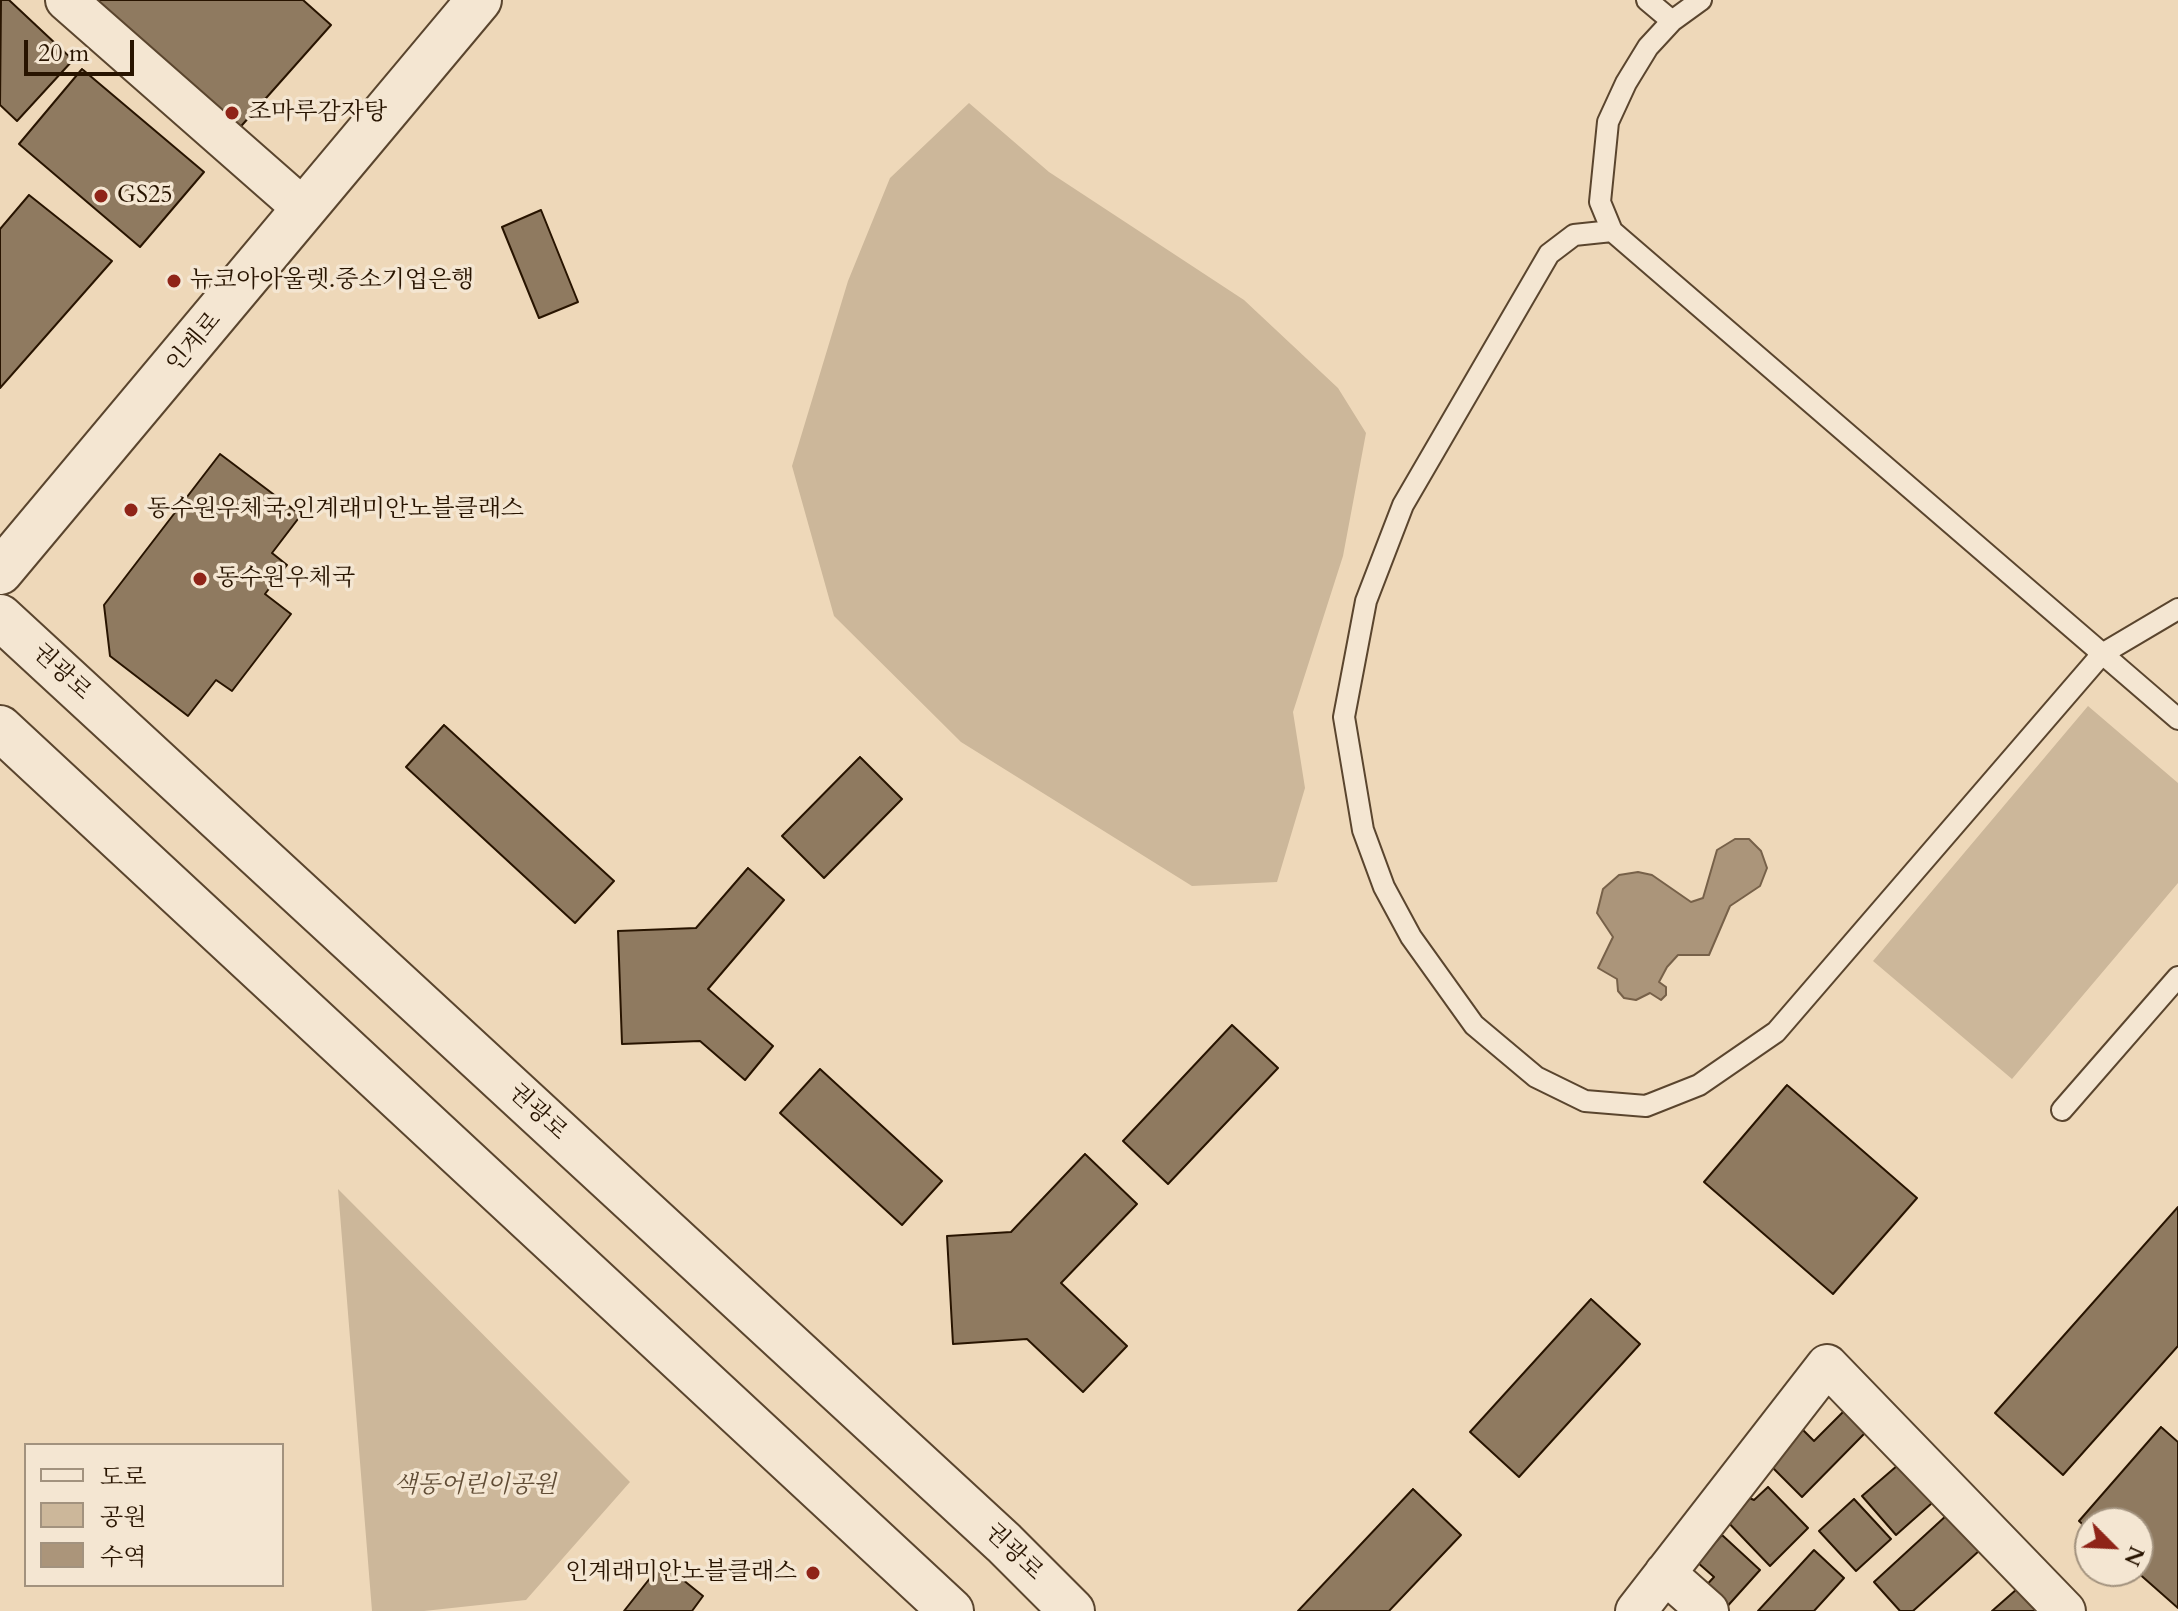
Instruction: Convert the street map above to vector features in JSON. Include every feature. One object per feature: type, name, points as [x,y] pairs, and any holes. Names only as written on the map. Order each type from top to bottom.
[{"type":"street","points":[[66,0],[305,210]]},
{"type":"street","name":"인계로","points":[[0,572],[479,0]]},
{"type":"street","name":"권광로","points":[[0,617],[980,1522],[1072,1611]]},
{"type":"street","points":[[0,728],[951,1611]]},
{"type":"street","points":[[1636,1611],[1827,1365],[2065,1611]]},
{"type":"street","points":[[1665,1573],[1708,1611]]},
{"type":"lane","points":[[1647,0],[1672,21]]},
{"type":"lane","points":[[1701,0],[1672,21],[1648,47],[1608,122],[1600,202],[1612,231],[2178,719]]},
{"type":"lane","points":[[1612,231],[1574,235],[1549,254],[1403,505],[1366,601],[1344,717],[1363,830],[1384,887],[1411,937],[1474,1025],[1536,1077],[1585,1101],[1646,1106],[1699,1085],[1776,1032],[2102,654],[2178,609]]},
{"type":"lane","points":[[2062,1110],[2178,977]]},
{"type":"green space","points":[[969,103],[1049,172],[1244,300],[1338,388],[1366,433],[1343,556],[1293,712],[1305,788],[1277,882],[1192,886],[961,742],[834,616],[792,466],[848,281],[890,178]]},
{"type":"green space","points":[[2088,706],[2178,783],[2178,883],[2012,1079],[1873,961]]},
{"type":"green space","name":"색동어린이공원","points":[[338,1189],[630,1482],[526,1600],[424,1611],[372,1611]]},
{"type":"water","points":[[1735,839],[1749,839],[1761,851],[1767,868],[1760,886],[1730,906],[1709,955],[1678,955],[1667,967],[1659,982],[1666,987],[1666,995],[1661,1000],[1650,993],[1636,1000],[1624,998],[1618,991],[1617,979],[1598,968],[1613,937],[1597,913],[1603,889],[1619,875],[1638,872],[1652,875],[1691,902],[1703,898],[1717,850]]},
{"type":"building","points":[[1,0],[9,0],[73,60],[17,121],[0,105]]},
{"type":"building","points":[[86,0],[303,0],[331,25],[235,133]]},
{"type":"building","points":[[82,69],[204,172],[140,247],[19,144]]},
{"type":"building","points":[[29,195],[112,261],[0,388],[0,229]]},
{"type":"building","points":[[541,210],[578,302],[539,318],[502,227]]},
{"type":"building","name":"동수원우체국","points":[[220,454],[301,515],[272,553],[287,565],[265,594],[291,614],[232,691],[216,680],[188,716],[110,656],[104,605]]},
{"type":"building","points":[[444,725],[614,881],[575,923],[406,767]]},
{"type":"building","points":[[860,757],[902,799],[824,878],[782,836]]},
{"type":"building","points":[[748,868],[784,900],[708,989],[773,1046],[745,1080],[700,1041],[622,1044],[618,931],[696,928]]},
{"type":"building","points":[[1232,1025],[1278,1068],[1168,1184],[1123,1141]]},
{"type":"building","points":[[820,1069],[942,1181],[902,1225],[780,1113]]},
{"type":"building","points":[[1787,1085],[1917,1198],[1833,1294],[1704,1182]]},
{"type":"building","points":[[1085,1154],[1137,1204],[1061,1283],[1127,1346],[1083,1392],[1027,1339],[953,1344],[947,1236],[1011,1232]]},
{"type":"building","points":[[2178,1207],[2178,1346],[2063,1475],[1995,1413]]},
{"type":"building","points":[[1591,1299],[1640,1344],[1519,1477],[1470,1432]]},
{"type":"building","points":[[1844,1411],[1865,1433],[1802,1497],[1768,1463],[1802,1429],[1814,1441]]},
{"type":"building","points":[[2161,1427],[2178,1442],[2178,1608],[2154,1587],[2154,1507],[2091,1507]]},
{"type":"building","points":[[1898,1465],[1932,1503],[1896,1535],[1862,1496]]},
{"type":"building","points":[[1768,1487],[1808,1528],[1770,1566],[1723,1517],[1745,1496],[1754,1500]]},
{"type":"building","points":[[1413,1489],[1461,1535],[1389,1611],[1298,1611]]},
{"type":"building","points":[[1854,1499],[1891,1539],[1856,1571],[1819,1531]]},
{"type":"building","points":[[1948,1514],[1980,1550],[1913,1611],[1900,1611],[1874,1582]]},
{"type":"building","points":[[1722,1535],[1760,1570],[1724,1610],[1702,1590],[1714,1577],[1697,1562]]},
{"type":"building","points":[[1814,1550],[1844,1578],[1814,1611],[1758,1611]]},
{"type":"building","points":[[662,1563],[703,1596],[692,1611],[624,1611]]},
{"type":"building","points":[[2017,1589],[2036,1611],[1992,1611]]},
{"type":"place","name":"조마루감자탕","points":[[232,113]]},
{"type":"place","name":"GS25","points":[[101,196]]},
{"type":"place","name":"뉴코아아울렛.중소기업은행","points":[[174,281]]},
{"type":"place","name":"동수원우체국.인계래미안노블클래스","points":[[131,510]]},
{"type":"place","name":"동수원우체국","points":[[200,579]]},
{"type":"place","name":"인계래미안노블클래스","points":[[813,1573]]}]
